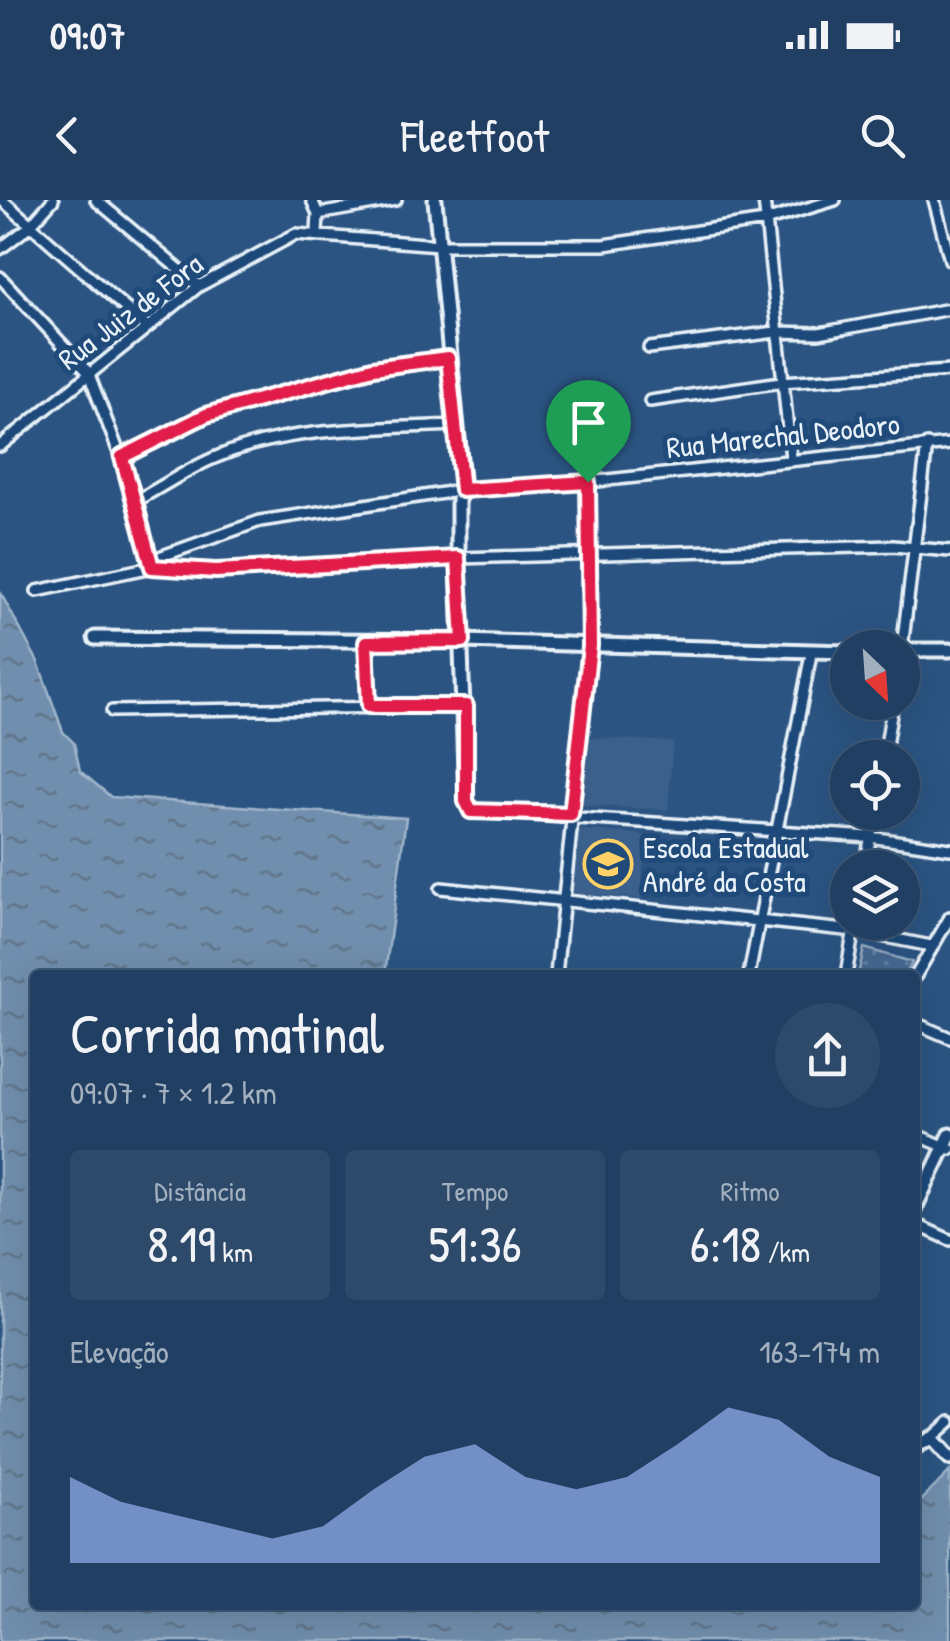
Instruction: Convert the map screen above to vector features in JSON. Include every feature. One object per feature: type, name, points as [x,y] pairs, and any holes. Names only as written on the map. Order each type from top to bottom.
[{"type":"street","points":[[2,200],[147,327]]},
{"type":"street","points":[[0,249],[29,227],[53,200]]},
{"type":"street","points":[[96,200],[199,286]]},
{"type":"street","points":[[312,200],[318,214],[317,233]]},
{"type":"street","points":[[318,214],[396,200]]},
{"type":"street","points":[[435,200],[462,490],[458,499],[458,558],[466,706],[466,801],[471,811],[571,814],[870,838],[950,849]]},
{"type":"street","points":[[764,200],[791,458]]},
{"type":"street","name":"Rua Juiz de Fora","points":[[0,446],[199,286],[296,234],[440,245],[604,246],[765,221],[834,200]]},
{"type":"street","points":[[934,200],[947,226],[950,260]]},
{"type":"street","points":[[0,277],[88,372],[137,500],[151,564]]},
{"type":"street","points":[[649,348],[776,332],[818,333],[950,308]]},
{"type":"street","points":[[122,457],[206,415],[373,368],[448,358]]},
{"type":"street","points":[[650,401],[781,382],[950,372]]},
{"type":"street","points":[[137,500],[219,455],[269,442],[319,433],[456,425]]},
{"type":"street","name":"Rua Marechal Deodoro","points":[[151,564],[260,521],[462,490],[588,482],[950,444]]},
{"type":"street","points":[[905,630],[927,445]]},
{"type":"street","points":[[556,970],[590,646],[588,482]]},
{"type":"street","points":[[36,591],[151,564],[216,571],[458,558],[894,546],[950,551]]},
{"type":"street","points":[[95,638],[463,641],[830,653]]},
{"type":"street","points":[[366,642],[369,706]]},
{"type":"street","points":[[920,649],[950,650]]},
{"type":"street","points":[[750,970],[811,654]]},
{"type":"street","points":[[112,710],[466,706]]},
{"type":"street","points":[[868,850],[871,830]]},
{"type":"street","points":[[441,888],[563,903],[830,924]]},
{"type":"street","points":[[919,970],[950,917]]},
{"type":"street","points":[[847,970],[852,940]]},
{"type":"street","points":[[908,940],[931,946]]},
{"type":"street","points":[[920,1025],[950,1038]]},
{"type":"street","points":[[920,1136],[948,1144],[920,1198]]},
{"type":"street","points":[[920,1226],[950,1240]]},
{"type":"street","points":[[920,1444],[950,1422]]},
{"type":"street","points":[[932,1438],[950,1458]]},
{"type":"shaded area","points":[[584,737],[673,742],[668,810],[579,805]]},
{"type":"shaded area","name":"Escola Estadual André da Costa","points":[[575,829],[645,835],[641,899],[570,893]]},
{"type":"shaded area","points":[[864,948],[912,962],[908,970],[859,970]]},
{"type":"water","points":[[0,592],[38,662],[63,732],[74,743],[80,771],[111,797],[406,818],[386,970],[30,970],[30,1610],[920,1610],[920,1502],[950,1471],[950,1641],[0,1641]]},
{"type":"place","name":"Escola Estadual André da Costa","points":[[608,864]]},
{"type":"route","points":[[448,358],[462,490],[588,482],[590,646],[571,814],[476,813],[466,801],[466,706],[369,706],[366,642],[463,641],[458,558],[216,571],[152,567],[137,500],[122,457],[206,415],[373,368],[448,358]]}]
